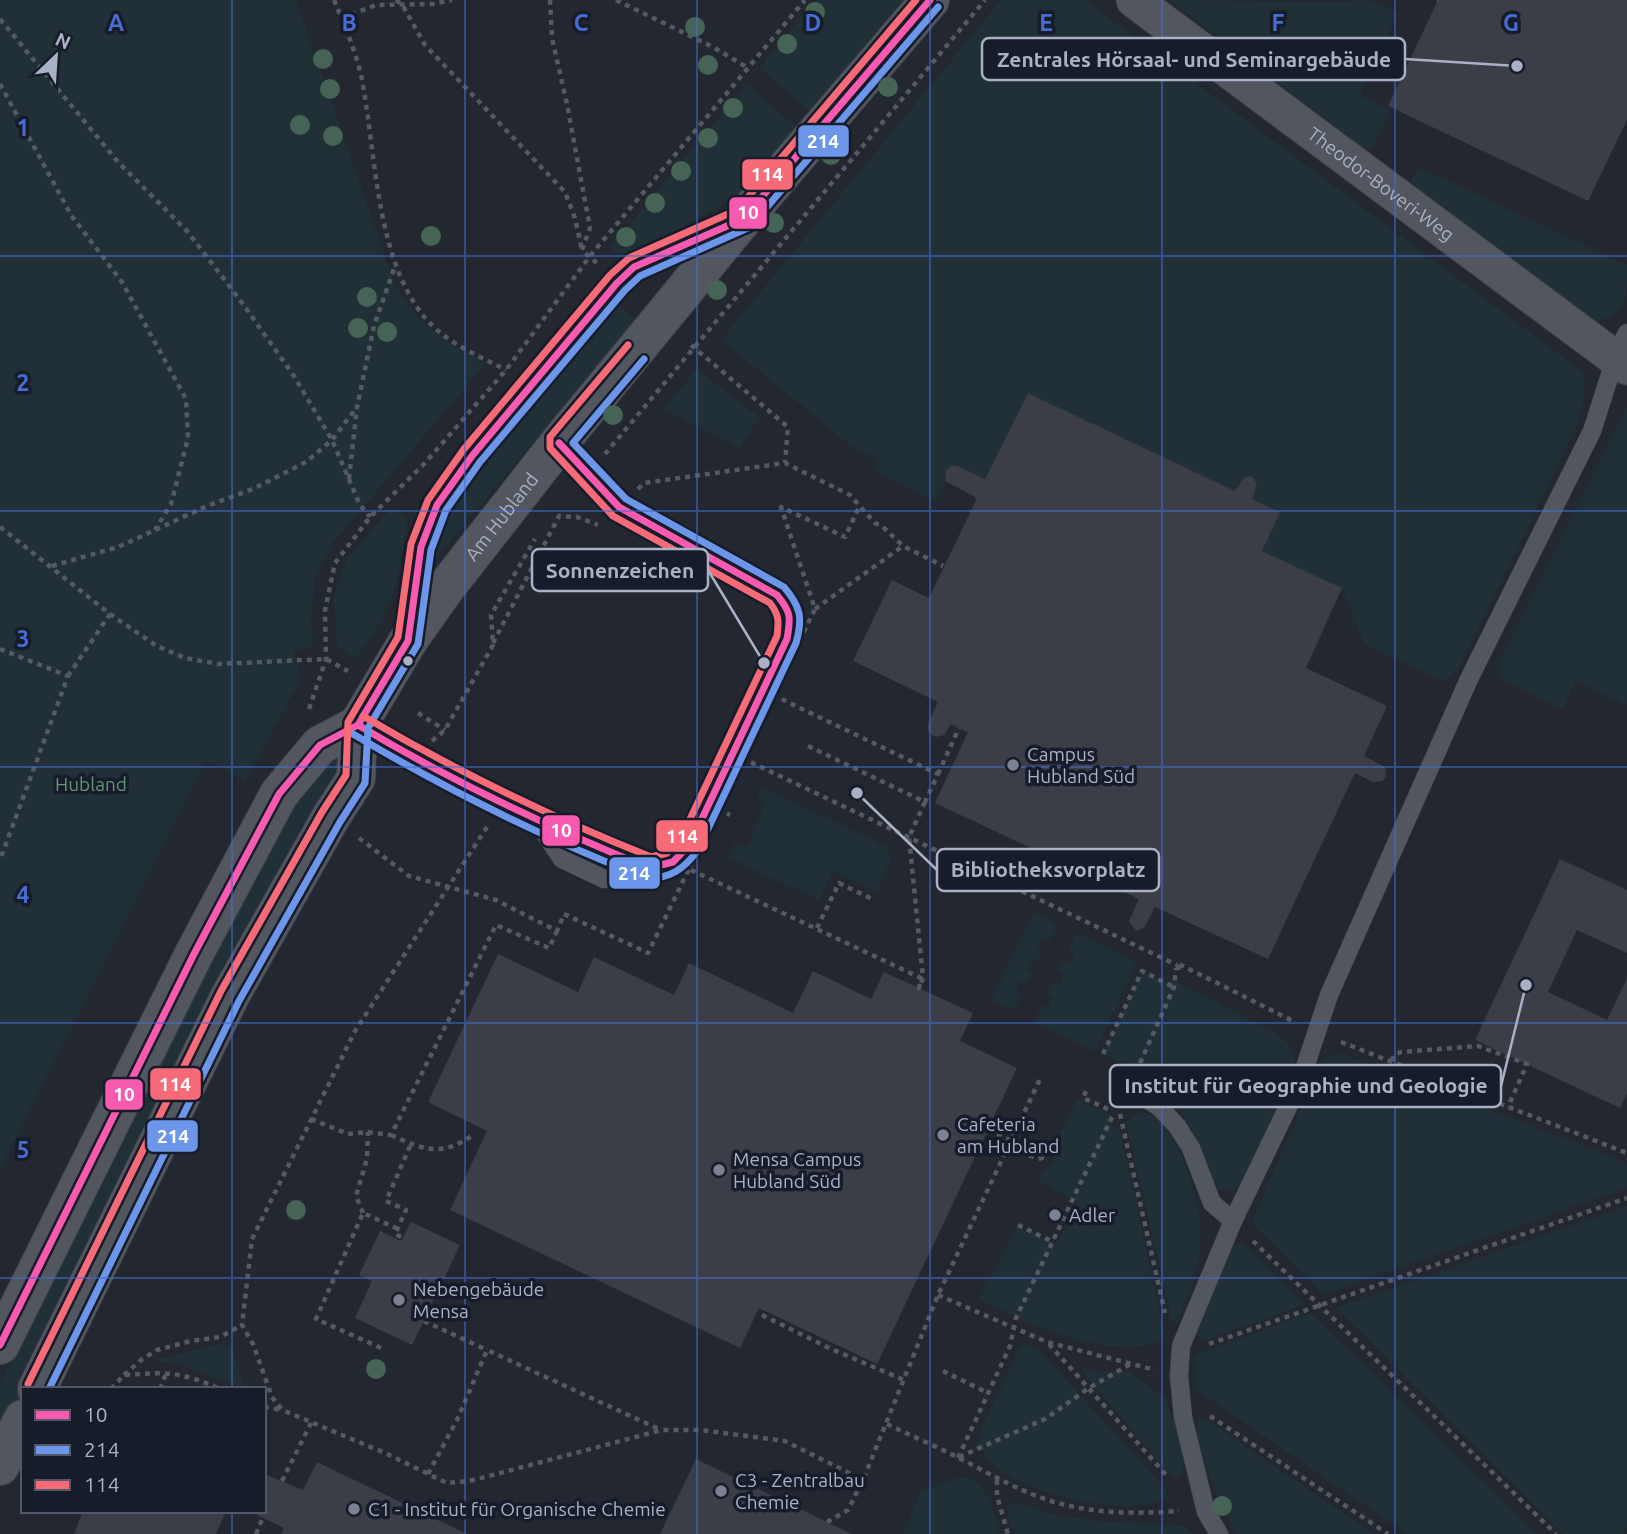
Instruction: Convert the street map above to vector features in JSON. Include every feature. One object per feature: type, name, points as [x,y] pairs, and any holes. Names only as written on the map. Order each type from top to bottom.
[{"type":"street","name":"Am Hubland","points":[[38,1387],[230,996],[331,817],[356,778],[358,725],[408,641],[444,590],[559,443],[743,219],[930,0]]},
{"type":"street","name":"Theodor-Boveri-Weg","points":[[1134,0],[1623,353]]},
{"type":"street","points":[[0,1345],[194,954],[279,794],[320,745],[358,725]]},
{"type":"street","points":[[0,1466],[21,1423]]},
{"type":"lane","points":[[408,641],[421,547],[437,505],[472,456],[564,350],[617,283],[634,267],[743,219]]},
{"type":"lane","points":[[1219,1534],[1206,1512],[1198,1485],[1181,1396],[1181,1346],[1233,1221],[1300,1083],[1329,995],[1469,679],[1591,431],[1623,353]]},
{"type":"lane","points":[[559,443],[619,507],[752,580]]},
{"type":"lane","points":[[358,725],[501,805],[616,855]]},
{"type":"lane","points":[[536,820],[562,859],[604,879]]},
{"type":"lane","points":[[1129,1086],[1159,1107],[1177,1126],[1191,1148],[1212,1203],[1233,1221]]},
{"type":"path","points":[[334,0],[360,73],[383,218],[407,291],[435,328],[452,341],[506,370]]},
{"type":"path","points":[[396,0],[403,6],[425,46],[565,192],[575,218],[582,250],[617,283]]},
{"type":"path","points":[[342,18],[376,5],[403,6],[452,0]]},
{"type":"path","points":[[551,0],[552,38],[572,127],[590,228],[582,250]]},
{"type":"path","points":[[616,0],[713,47],[748,68]]},
{"type":"path","points":[[327,659],[325,610],[335,563],[370,517],[425,463],[506,370],[590,256],[805,0]]},
{"type":"path","points":[[586,471],[605,454],[985,0]]},
{"type":"path","points":[[0,19],[118,162],[187,231],[240,300],[294,376],[332,440],[360,505],[370,517]]},
{"type":"path","points":[[0,84],[71,215],[122,282],[186,399],[188,438],[171,504],[155,530]]},
{"type":"path","points":[[349,480],[357,407],[374,326],[396,263]]},
{"type":"path","points":[[662,320],[788,426],[785,463],[850,495],[874,523],[883,527],[903,546],[943,566]]},
{"type":"path","points":[[51,566],[118,547],[255,488],[306,462],[332,440],[357,407]]},
{"type":"path","points":[[816,609],[781,507],[845,537],[860,505]]},
{"type":"path","points":[[0,527],[110,614],[157,646],[185,658],[218,664],[327,659],[352,674]]},
{"type":"path","points":[[411,757],[446,730],[492,645],[491,615],[541,527]]},
{"type":"path","points":[[391,1135],[496,925],[549,948],[564,914],[648,953],[816,609],[903,546]]},
{"type":"path","points":[[0,860],[68,676],[110,614]]},
{"type":"path","points":[[0,649],[68,676]]},
{"type":"path","points":[[773,695],[938,774]]},
{"type":"path","points":[[418,713],[446,730]]},
{"type":"path","points":[[689,869],[921,978],[919,988],[923,978],[909,836],[959,728]]},
{"type":"path","points":[[808,747],[925,802]]},
{"type":"path","points":[[743,758],[1177,963],[1316,1032],[1627,1153]]},
{"type":"path","points":[[282,1410],[272,1397],[253,1343],[242,1325],[252,1239],[355,1031],[501,805]]},
{"type":"path","points":[[718,809],[730,814]]},
{"type":"path","points":[[331,817],[410,876],[496,900],[557,931]]},
{"type":"path","points":[[817,928],[839,883],[874,900]]},
{"type":"path","points":[[1177,963],[1179,970]]},
{"type":"path","points":[[1177,963],[1174,987],[1129,1086],[1119,1115],[1169,1331],[1180,1354],[1627,1198]]},
{"type":"path","points":[[1103,1054],[1142,971],[1174,987]]},
{"type":"path","points":[[1392,1061],[1394,1055],[1401,1052],[1478,1046],[1527,1064],[1508,1107]]},
{"type":"path","points":[[827,1522],[848,1510],[863,1480],[938,1295],[1041,1077]]},
{"type":"path","points":[[958,1458],[1010,1346],[1016,1318],[1112,1112],[1083,1098],[1086,1091]]},
{"type":"path","points":[[311,1119],[348,1134],[369,1132],[391,1135],[411,1144],[435,1149],[456,1147],[472,1135]]},
{"type":"path","points":[[988,1130],[1025,1146]]},
{"type":"path","points":[[369,1132],[367,1159],[356,1196],[363,1213],[396,1228]]},
{"type":"path","points":[[1009,1142],[1017,1146]]},
{"type":"path","points":[[1018,1143],[1042,1153],[1042,1158],[1038,1159],[1015,1149],[1017,1146],[1018,1143]]},
{"type":"path","points":[[401,1237],[396,1234],[406,1210],[386,1201],[411,1144]]},
{"type":"path","points":[[363,1213],[316,1319],[381,1349]]},
{"type":"path","points":[[1233,1221],[1556,1534]]},
{"type":"path","points":[[1018,1225],[1053,1242]]},
{"type":"path","points":[[938,1295],[1047,1342],[1179,1376]]},
{"type":"path","points":[[762,1315],[829,1348],[904,1380]]},
{"type":"path","points":[[424,1321],[662,1430]]},
{"type":"path","points":[[113,1387],[141,1360],[157,1350],[220,1337],[242,1325]]},
{"type":"path","points":[[1047,1342],[1177,1488],[1206,1512]]},
{"type":"path","points":[[428,1474],[457,1420],[487,1350]]},
{"type":"path","points":[[958,1458],[1045,1419],[1089,1388],[1132,1363]]},
{"type":"path","points":[[124,1375],[167,1371],[196,1378],[216,1387]]},
{"type":"path","points":[[161,1387],[167,1371]]},
{"type":"path","points":[[943,1371],[988,1393]]},
{"type":"path","points":[[1181,1396],[1388,1534]]},
{"type":"path","points":[[266,1407],[282,1410],[447,1483],[470,1481],[662,1430],[701,1430],[785,1441],[863,1480]]},
{"type":"path","points":[[282,1481],[311,1423]]},
{"type":"path","points":[[887,1424],[998,1480],[1053,1502],[1103,1512],[1206,1512]]},
{"type":"path","points":[[998,1480],[997,1496],[1008,1534]]},
{"type":"path","points":[[256,1534],[263,1517]]},
{"type":"green space","name":"Hubland","points":[[0,0],[296,0],[395,285],[419,319],[448,342],[486,363],[332,544],[316,574],[311,617],[313,648],[293,650],[301,679],[245,781],[206,761],[0,1170]]},
{"type":"green space","points":[[816,0],[903,0],[810,111],[759,68]]},
{"type":"green space","points":[[1001,0],[1085,0],[1585,374],[1584,393],[1576,428],[1458,669],[1444,681],[1365,645],[1342,588],[1262,551],[1279,512],[1252,499],[1257,484],[1252,476],[1243,477],[1235,491],[1028,393],[985,479],[951,466],[945,473],[945,481],[935,502],[874,471],[879,459],[849,444],[721,340]]},
{"type":"green space","points":[[1169,0],[1370,0],[1398,13],[1360,95],[1391,110],[1371,150],[1367,150]]},
{"type":"green space","points":[[746,84],[797,127],[736,197],[624,260],[610,248]]},
{"type":"green space","points":[[1419,167],[1627,265],[1625,296],[1618,310],[1603,319],[1591,322],[1588,316],[1413,185],[1411,181]]},
{"type":"green space","points":[[617,303],[637,320],[434,560],[440,526],[457,493]]},
{"type":"green space","points":[[697,369],[759,417],[740,448],[663,409]]},
{"type":"green space","points":[[1627,407],[1627,705],[1576,680],[1562,709],[1502,679],[1499,672],[1500,661]]},
{"type":"green space","points":[[392,507],[407,520],[397,578],[393,594],[378,625],[355,659],[337,646],[334,596],[350,555]]},
{"type":"green space","points":[[330,753],[346,760],[25,1387],[21,1387],[21,1394],[0,1439],[0,1383],[196,988],[324,756]]},
{"type":"green space","points":[[762,787],[886,847],[891,860],[877,892],[832,871],[819,900],[729,857],[735,843],[746,847],[766,804],[757,798]]},
{"type":"green space","points":[[1033,912],[1057,924],[1048,942],[1041,939],[1037,948],[1043,951],[1037,962],[1032,959],[1027,969],[1033,972],[1027,984],[1020,982],[1016,991],[1022,994],[1014,1010],[991,1000]]},
{"type":"green space","points":[[1077,933],[1137,962],[1095,1051],[1034,1022],[1042,1005],[1048,1008],[1053,997],[1048,994],[1053,983],[1060,985],[1064,975],[1058,972],[1063,962],[1071,964],[1075,954],[1069,950]]},
{"type":"green space","points":[[1142,971],[1167,983],[1171,979],[1274,1032],[1287,1042],[1293,1053],[1289,1084],[1274,1121],[1241,1186],[1229,1192],[1218,1188],[1193,1132],[1175,1106],[1143,1077],[1103,1054]]},
{"type":"green space","points":[[1343,1054],[1616,1158],[1627,1164],[1627,1188],[1327,1293],[1321,1292],[1255,1227],[1253,1218],[1324,1058]]},
{"type":"green space","points":[[1077,1099],[1108,1114],[1112,1127],[1120,1130],[1164,1332],[1164,1337],[1145,1345],[1123,1347],[1071,1338],[1020,1319],[979,1299],[1018,1225],[1056,1245],[1077,1202],[1038,1180],[1043,1171],[1054,1163],[1053,1148]]},
{"type":"green space","points":[[1141,1112],[1154,1117],[1176,1145],[1185,1164],[1197,1204],[1201,1236],[1199,1258],[1177,1324],[1172,1321],[1126,1122]]},
{"type":"green space","points":[[1627,1206],[1627,1526],[1624,1534],[1563,1534],[1336,1308]]},
{"type":"green space","points":[[1241,1243],[1302,1302],[1300,1306],[1202,1340],[1197,1334],[1231,1248],[1234,1244]]},
{"type":"green space","points":[[1309,1313],[1536,1534],[1407,1534],[1195,1389],[1195,1355]]},
{"type":"green space","points":[[221,1344],[232,1348],[244,1387],[178,1364],[153,1361]]},
{"type":"green space","points":[[1024,1344],[1041,1352],[1166,1490],[1168,1496],[1150,1504],[1123,1506],[1059,1496],[1028,1485],[1002,1471],[985,1454],[979,1435],[1019,1348]]},
{"type":"green space","points":[[1082,1368],[1096,1372],[1128,1371],[1166,1399],[1185,1457],[1182,1475],[1174,1478],[1171,1475],[1083,1373]]},
{"type":"green space","points":[[1197,1419],[1207,1420],[1374,1534],[1236,1534],[1217,1494],[1200,1446]]},
{"type":"green space","points":[[966,1477],[985,1493],[1000,1534],[903,1534],[921,1491]]},
{"type":"green space","points":[[1015,1502],[1050,1514],[1106,1522],[1178,1525],[1194,1534],[1014,1534],[1007,1514],[1009,1504]]},
{"type":"building","points":[[1438,0],[1627,0],[1627,120],[1588,201],[1388,106]]},
{"type":"building","points":[[1028,393],[1235,491],[1244,477],[1252,476],[1257,484],[1252,499],[1280,512],[1262,551],[1342,588],[1306,668],[1387,706],[1364,756],[1385,767],[1386,777],[1382,781],[1373,782],[1355,773],[1268,959],[1155,907],[1144,928],[1136,931],[1129,921],[1139,899],[935,803],[968,732],[951,724],[944,735],[932,735],[928,731],[928,723],[938,702],[853,661],[892,580],[929,598],[977,498],[945,481],[946,470],[957,466],[985,479]]},
{"type":"building","points":[[1560,859],[1627,890],[1627,953],[1577,930],[1548,992],[1607,1020],[1627,978],[1627,1093],[1620,1108],[1475,1040]]},
{"type":"building","name":"Mensa Campus Hubland Süd","points":[[498,954],[578,992],[594,957],[674,995],[689,963],[793,1013],[813,971],[871,999],[884,972],[973,1013],[960,1041],[1017,1068],[877,1364],[759,1308],[740,1348],[450,1210],[487,1131],[428,1102]]},
{"type":"building","name":"Nebengebäude Mensa","points":[[411,1222],[460,1245],[412,1345],[355,1318],[372,1281],[359,1275],[380,1231],[401,1241]]},
{"type":"building","name":"C3 - Zentralbau Chemie","points":[[696,1459],[827,1522],[852,1534],[660,1534]]},
{"type":"building","name":"C1 - Institut für Organische Chemie","points":[[317,1462],[467,1534],[281,1534],[284,1528],[253,1513],[266,1513],[266,1475],[303,1490]]},
{"type":"building","points":[[82,1513],[225,1513],[216,1534],[74,1534]]},
{"type":"transit line","name":"114","points":[[28,1384],[221,991],[322,812],[346,775],[348,722],[398,637],[411,544],[428,500],[464,449],[610,275],[629,258],[737,210],[916,0]]},
{"type":"transit line","name":"10","points":[[0,1345],[194,954],[279,794],[320,745],[358,725],[408,641],[421,547],[437,505],[472,456],[617,283],[634,267],[743,219],[930,0]]},
{"type":"transit line","name":"214","points":[[50,1387],[239,1001],[340,822],[365,783],[368,728],[418,644],[431,550],[446,510],[480,462],[625,290],[640,276],[750,227],[938,7]]},
{"type":"transit line","name":"114","points":[[363,716],[504,792],[651,857],[667,853],[681,838],[777,636],[778,622],[770,603],[613,516],[550,448],[550,437],[628,345]]},
{"type":"transit line","name":"214","points":[[353,734],[496,812],[646,878],[662,877],[676,872],[698,850],[796,643],[800,620],[797,607],[784,587],[626,499],[573,443],[644,359]]},
{"type":"transit line","name":"10","points":[[358,725],[500,802],[649,868],[673,862],[690,844],[787,639],[787,611],[777,595],[619,507],[559,443]]},
{"type":"place","name":"Zentrales Hörsaal- und Seminargebäude","points":[[1517,66]]},
{"type":"place","name":"Sonnenzeichen","points":[[764,663]]},
{"type":"place","name":"Campus Hubland Süd","points":[[1013,765]]},
{"type":"place","name":"Bibliotheksvorplatz","points":[[857,793]]},
{"type":"place","name":"Institut für Geographie und Geologie","points":[[1526,985]]},
{"type":"place","name":"Cafeteria am Hubland","points":[[943,1135]]},
{"type":"place","name":"Mensa Campus Hubland Süd","points":[[719,1170]]},
{"type":"place","name":"Adler","points":[[1055,1215]]},
{"type":"place","name":"Nebengebäude Mensa","points":[[399,1300]]},
{"type":"place","name":"C3 - Zentralbau Chemie","points":[[721,1491]]},
{"type":"place","name":"C1 - Institut für Organische Chemie","points":[[354,1509]]}]
